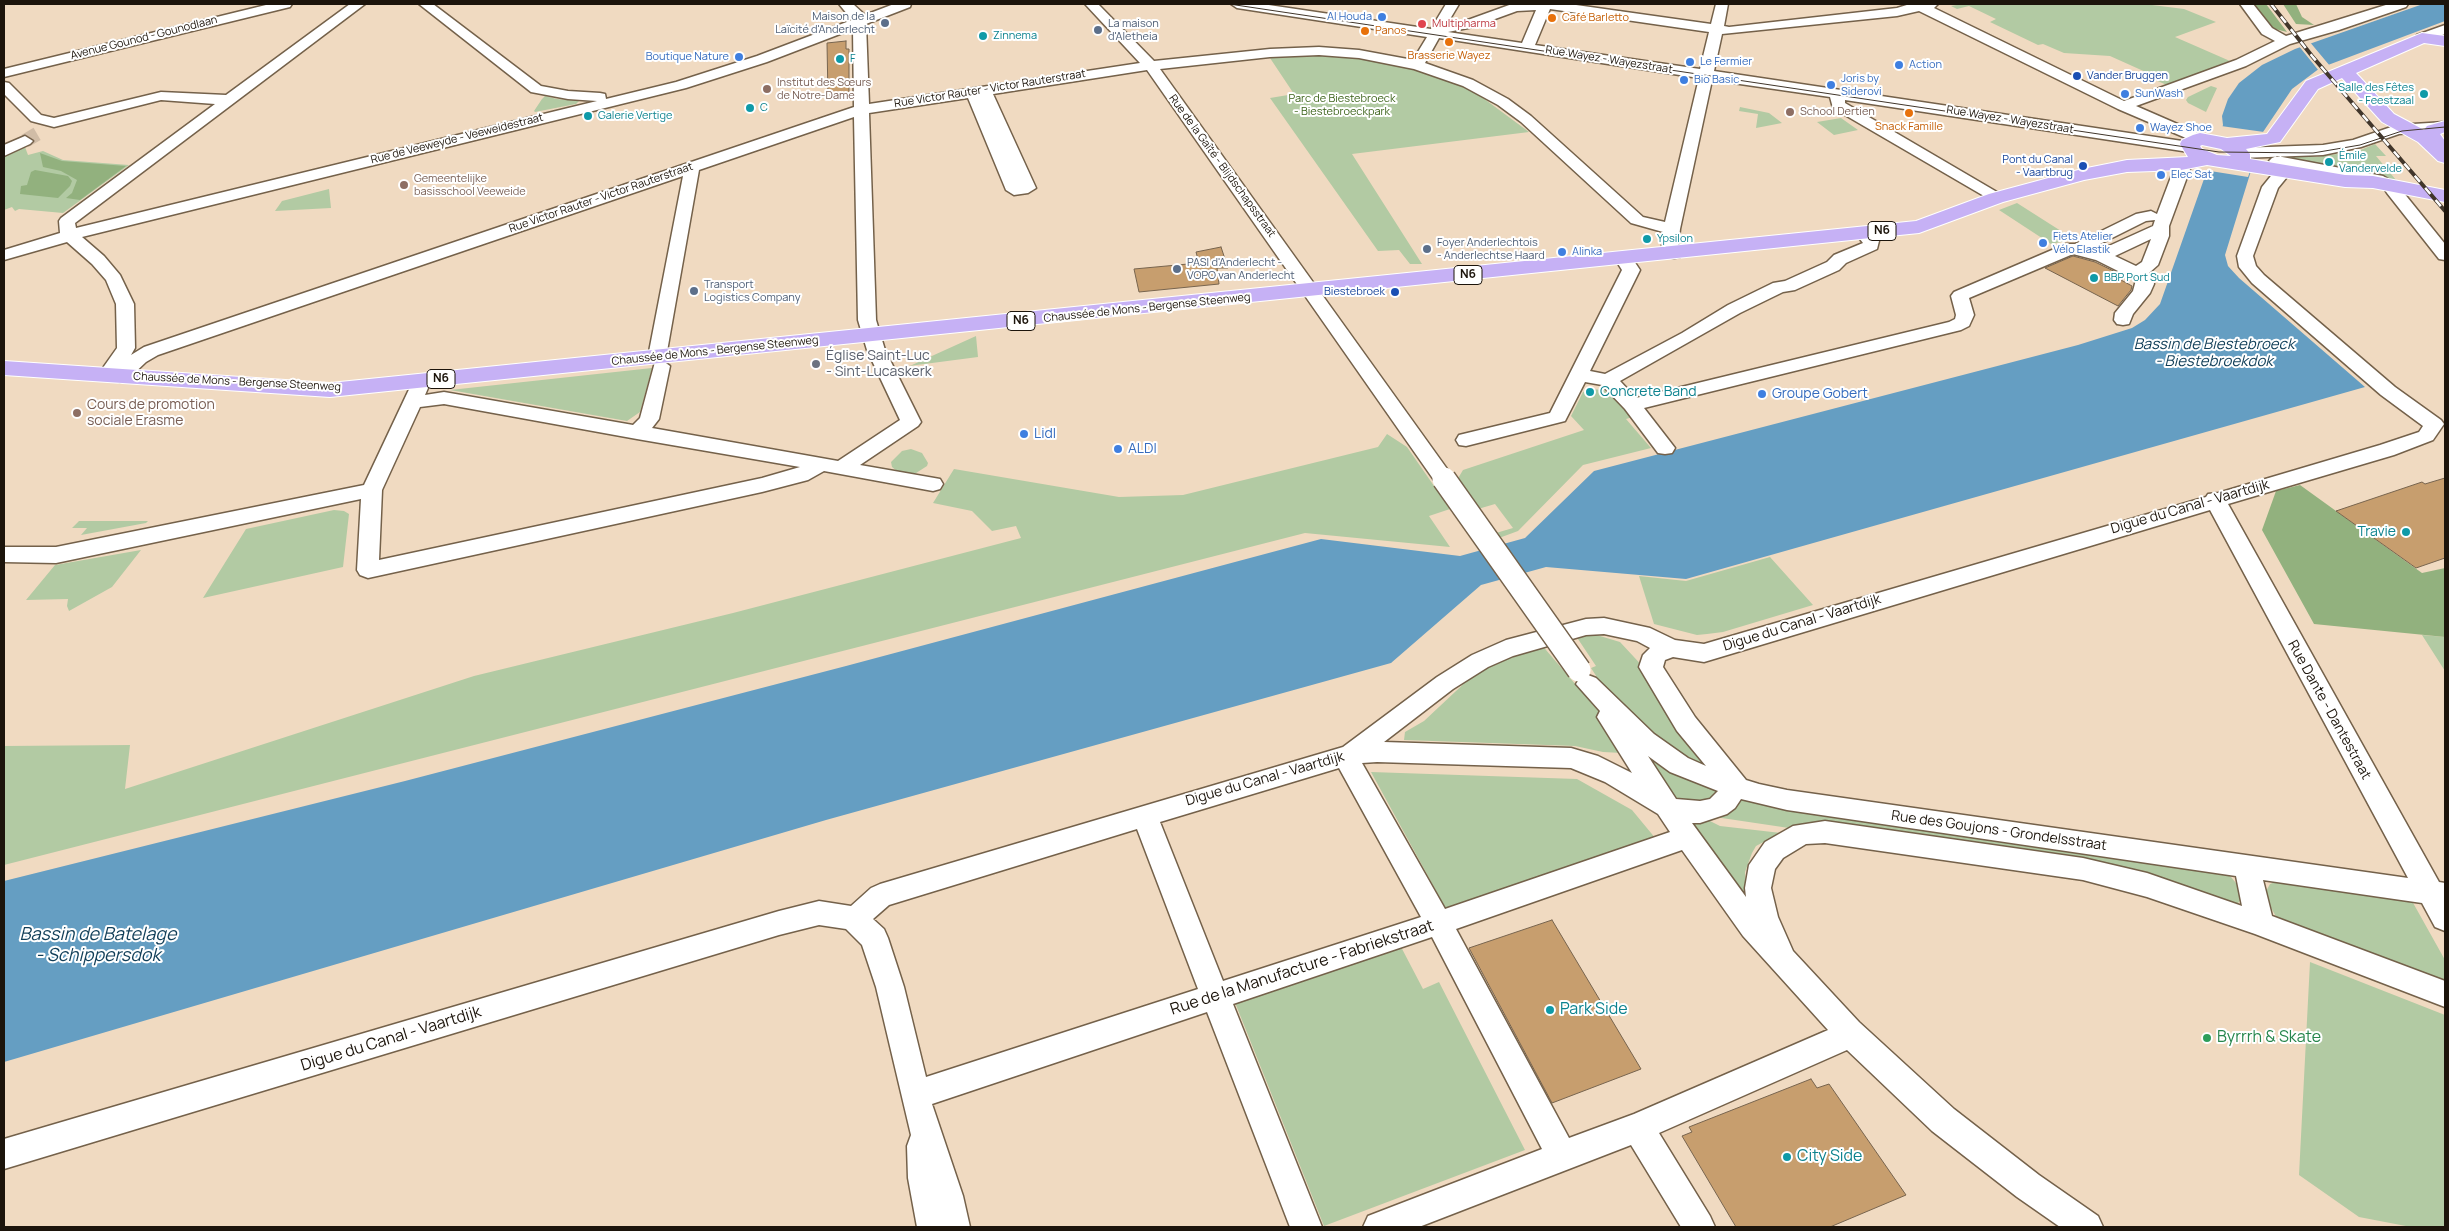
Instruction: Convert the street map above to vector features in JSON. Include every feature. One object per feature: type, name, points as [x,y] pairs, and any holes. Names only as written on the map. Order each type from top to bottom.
[{"type":"main road","points":[[2224,151],[2312,85],[2344,70],[2439,36]]},
{"type":"main road","points":[[2344,70],[2388,118],[2425,138],[2443,154]]},
{"type":"main road","points":[[2443,154],[2431,134],[2434,130],[2445,126]]},
{"type":"main road","name":"Chaussée de Mons - Bergense Steenweg","points":[[6,368],[330,390],[418,391],[872,336],[1919,227],[1996,198],[2127,166],[2224,151]]},
{"type":"main road","name":"N6","points":[[2224,151],[2290,171],[2345,181],[2374,182],[2394,188],[2445,196]]},
{"type":"street","name":"Avenue Gounod - Gounodlaan","points":[[4,73],[285,4]]},
{"type":"street","points":[[113,375],[126,348],[125,304],[114,279],[98,260],[69,235],[67,221],[358,4]]},
{"type":"street","points":[[425,4],[536,89],[568,95],[621,98]]},
{"type":"street","points":[[845,4],[859,16],[867,320],[872,336],[910,422],[831,467],[762,485],[368,570],[372,490],[418,391],[444,398],[637,433],[831,467],[933,484]]},
{"type":"street","name":"Rue de Veeweyde - Veeweidestraat","points":[[4,255],[69,235],[680,85],[762,59],[905,4]]},
{"type":"street","name":"Rue de la Gaîté - Blijdschapsstraat","points":[[1092,4],[1150,66],[1312,290],[1584,677]]},
{"type":"street","name":"Rue Wayez - Wayezstraat","points":[[1236,4],[2224,151]]},
{"type":"street","points":[[1417,65],[1452,4]]},
{"type":"street","points":[[1435,35],[1492,14],[1515,7],[1529,5],[1542,6],[1544,8],[1529,43],[1520,27],[1492,14],[1483,4]]},
{"type":"street","points":[[1544,4],[1620,9],[1717,28],[1747,29],[1897,12],[1923,5],[2123,106],[2224,151],[2445,196]]},
{"type":"street","points":[[1674,253],[1670,247],[1672,229],[1722,4]]},
{"type":"street","points":[[2246,4],[2267,31],[2285,41]]},
{"type":"street","points":[[2123,106],[2241,63],[2285,41],[2317,30],[2334,27],[2401,4]]},
{"type":"street","points":[[1500,39],[1520,27]]},
{"type":"street","name":"Rue Victor Rauter - Victor Rauterstraat","points":[[113,375],[152,351],[860,110],[1150,66],[1270,53],[1319,51],[1359,54],[1417,65],[1468,83],[1502,102],[1526,119],[1636,220],[1672,229]]},
{"type":"street","points":[[4,86],[36,118],[48,127],[161,96],[229,100]]},
{"type":"street","points":[[509,126],[534,97],[536,89]]},
{"type":"street","points":[[979,92],[1028,188],[1014,190],[979,92]]},
{"type":"street","points":[[1837,94],[1838,105],[1996,198]]},
{"type":"street","points":[[2102,256],[2156,222],[2182,169],[2224,151],[2311,151],[2339,148],[2385,133],[2408,128],[2445,126]]},
{"type":"street","points":[[4,151],[25,141]]},
{"type":"street","points":[[637,433],[649,419],[692,167]]},
{"type":"street","name":"Digue du Canal - Vaartdijk","points":[[4,1154],[779,923],[819,913],[837,914],[855,919],[880,896],[1348,755],[1445,683],[1480,661],[1506,649],[1586,627],[1599,626],[1625,629],[1657,640],[1671,648],[1704,653],[2215,499],[2387,450],[2426,436],[2439,423],[2388,391],[2258,279],[2248,267],[2245,256],[2270,187],[2280,174],[2290,171]]},
{"type":"street","points":[[2394,188],[2445,255]]},
{"type":"street","points":[[2079,248],[2142,217],[2156,222]]},
{"type":"street","points":[[2137,273],[2149,265],[2161,236],[2156,222]]},
{"type":"street","points":[[1578,376],[1608,380],[1688,337],[1734,309],[1779,287],[1789,286],[1833,266],[1840,259],[1871,245],[1871,241],[1864,234]]},
{"type":"street","points":[[1632,405],[1955,326],[1963,322],[1965,315],[1960,296],[2072,248],[2079,248],[2102,256],[2144,277],[2145,284],[2134,304],[2124,313],[2123,320]]},
{"type":"street","points":[[1466,440],[1558,417],[1631,270],[1624,259]]},
{"type":"street","points":[[1608,380],[1632,405],[1665,448]]},
{"type":"street","points":[[4,555],[56,555],[372,490]]},
{"type":"street","name":"Rue Dante - Dantestraat","points":[[2215,499],[2438,894],[2445,919]]},
{"type":"street","points":[[1562,1156],[1348,755],[1377,752],[1571,758],[1589,763],[1614,775],[1668,807],[1685,812],[1700,812],[1718,807],[1726,801],[1736,785],[1686,724],[1660,686],[1651,667],[1655,655],[1671,648]]},
{"type":"street","points":[[1584,677],[1687,837],[1752,927],[1850,1032],[1916,1097],[2028,1186],[2087,1227]]},
{"type":"street","name":"Rue des Goujons - Grondelsstraat","points":[[1584,677],[1645,741],[1679,765],[1705,777],[1787,800],[2247,868],[2438,894]]},
{"type":"street","points":[[1144,815],[1306,1227]]},
{"type":"street","name":"Rue des Goujons - Grondelsstraat","points":[[1782,957],[1764,917],[1758,888],[1762,865],[1774,850],[1802,834],[1825,832],[2083,869],[2147,885],[2260,924],[2445,994]]},
{"type":"street","name":"Rue de la Manufacture - Fabriekstraat","points":[[918,1105],[1214,996],[1438,923],[1687,837]]},
{"type":"street","points":[[2247,868],[2260,924]]},
{"type":"street","points":[[855,919],[874,938],[877,946],[890,987],[918,1105],[947,1196],[954,1227]]},
{"type":"street","points":[[1379,1227],[1638,1127],[1834,1042],[1850,1032]]},
{"type":"street","points":[[918,1105],[924,1178],[933,1227]]},
{"type":"street","points":[[1638,1127],[1699,1227]]},
{"type":"green space","points":[[1962,4],[2144,4],[2184,9],[2216,22],[2175,37],[2230,61],[2167,85],[2155,80],[2159,78],[2110,56],[2064,53],[2043,44],[2038,45],[1990,22],[1996,19],[1969,6],[1957,9],[1951,6]]},
{"type":"green space","points":[[2250,4],[2266,4],[2287,32],[2267,27]]},
{"type":"green space","points":[[2283,4],[2296,4],[2302,17],[2314,25],[2296,24]]},
{"type":"green space","name":"Parc de Biestebroeck - Biestebroeckpark","points":[[1310,55],[1349,56],[1414,67],[1442,76],[1479,95],[1529,132],[1352,154],[1422,264],[1410,264],[1399,250],[1378,251],[1270,98],[1294,94],[1270,58]]},
{"type":"green space","points":[[2211,86],[2217,88],[2206,112],[2188,103],[2186,100],[2188,97]]},
{"type":"green space","points":[[545,96],[579,101],[576,104],[535,112]]},
{"type":"green space","points":[[1740,107],[1769,113],[1782,123],[1756,128],[1758,114],[1739,111]]},
{"type":"green space","points":[[1841,118],[1858,130],[1834,135],[1817,122]]},
{"type":"green space","points":[[2375,144],[2386,156],[2376,156],[2396,180],[2290,161],[2287,157],[2316,157],[2358,151]]},
{"type":"green space","points":[[4,146],[25,147],[28,155],[43,151],[63,160],[129,165],[63,213],[19,209],[15,211],[12,207],[4,210]]},
{"type":"green space","points":[[40,153],[62,161],[126,166],[80,200],[66,198],[72,193],[77,180],[61,171],[43,167]]},
{"type":"green space","points":[[35,170],[68,176],[72,181],[70,186],[58,198],[20,194],[21,186],[27,185],[31,172]]},
{"type":"green space","points":[[329,189],[331,208],[275,211],[282,201]]},
{"type":"green space","points":[[2017,203],[2076,239],[2051,244],[1999,210]]},
{"type":"green space","points":[[976,336],[978,357],[909,366],[912,365]]},
{"type":"green space","points":[[652,368],[640,412],[627,421],[450,390]]},
{"type":"green space","points":[[1590,389],[1604,390],[1615,397],[1633,417],[1626,419],[1651,448],[1583,465],[1518,531],[1499,538],[1496,533],[1513,528],[1495,504],[1478,509],[1457,480],[1463,470],[1584,430],[1571,416],[1583,392]]},
{"type":"green space","points":[[1387,434],[1407,447],[1450,509],[1429,516],[1450,547],[1305,533],[4,865],[4,746],[130,745],[125,789],[474,676],[733,613],[1021,538],[1016,526],[992,531],[972,511],[933,503],[954,469],[1119,497],[1183,495],[1378,447]]},
{"type":"green space","points":[[911,449],[922,453],[928,463],[927,466],[913,475],[898,472],[892,467],[891,462],[902,451]]},
{"type":"green space","points":[[2300,485],[2422,573],[2445,568],[2445,637],[2314,624],[2262,530],[2276,491]]},
{"type":"green space","points":[[334,510],[344,511],[349,514],[343,567],[203,598],[246,529]]},
{"type":"green space","points":[[79,521],[148,521],[146,523],[81,535],[87,528],[72,528]]},
{"type":"green space","points":[[141,550],[112,587],[69,611],[67,606],[68,599],[26,600],[55,565]]},
{"type":"green space","points":[[1770,557],[1813,605],[1723,632],[1707,634],[1697,635],[1654,624],[1639,576],[1686,581]]},
{"type":"green space","points":[[1574,633],[1590,633],[1620,642],[1647,671],[1709,767],[1675,751],[1613,702],[1591,668],[1596,666]]},
{"type":"green space","points":[[2422,635],[2445,637],[2445,671]]},
{"type":"green space","points":[[1540,643],[1607,721],[1622,753],[1603,752],[1575,746],[1404,740],[1405,732],[1424,721],[1471,677],[1502,656]]},
{"type":"green space","points":[[1637,745],[1720,791],[1709,803],[1672,799]]},
{"type":"green space","points":[[1371,772],[1577,779],[1632,810],[1656,839],[1446,909]]},
{"type":"green space","points":[[1739,796],[2222,871],[2231,877],[2240,888],[2242,898],[2235,907],[1815,824],[1796,825],[1789,828],[1715,817],[1738,805]]},
{"type":"green space","points":[[1708,820],[1720,826],[1781,833],[1756,846],[1752,853],[1745,872],[1746,893],[1750,904],[1689,825]]},
{"type":"green space","points":[[2285,878],[2412,901],[2445,960],[2445,985],[2436,984],[2279,922],[2264,895],[2270,884]]},
{"type":"green space","points":[[1400,945],[1423,989],[1439,982],[1525,1150],[1324,1226],[1232,995]]},
{"type":"green space","points":[[2310,962],[2445,1015],[2445,1227],[2411,1227],[2359,1217],[2299,1175]]},
{"type":"water","name":"Bassin de Batelage - Schippersdok","points":[[2423,4],[2445,4],[2445,21],[2320,68],[2292,89],[2263,132],[2225,255],[2228,266],[2239,278],[2365,387],[1686,579],[1546,567],[1481,585],[1391,663],[826,820],[4,1062],[4,881],[405,781],[1321,539],[1460,556],[1525,538],[1594,471],[2078,345],[2132,328],[2145,320],[2160,304],[2223,125],[2222,116],[2228,99],[2239,83],[2262,65],[2295,49]]},
{"type":"pier","points":[[2309,41],[2330,66],[2319,71],[2298,45]]},
{"type":"pier","points":[[2221,126],[2264,132],[2248,177],[2204,170]]},
{"type":"building","points":[[846,41],[846,49],[849,49],[849,97],[828,98],[827,43]]},
{"type":"building","name":"PASI d'Anderlecht - VOPO van Anderlecht","points":[[1221,247],[1228,268],[1217,268],[1219,284],[1139,292],[1134,269],[1199,263],[1196,252]]},
{"type":"building","name":"BBP Port Sud","points":[[2073,256],[2095,262],[2126,277],[2121,280],[2132,286],[2131,290],[2118,306],[2045,268]]},
{"type":"building","name":"Travie","points":[[2445,478],[2445,558],[2416,568],[2336,511],[2422,482],[2425,484]]},
{"type":"building","name":"Park Side","points":[[1552,920],[1641,1069],[1552,1103],[1469,948]]},
{"type":"building","name":"City Side","points":[[1811,1079],[1817,1088],[1829,1084],[1906,1195],[1830,1227],[1736,1227],[1682,1136],[1692,1132],[1689,1127]]},
{"type":"tunnel","points":[[25,141],[42,131]]},
{"type":"tram line","points":[[1229,4],[2219,152],[2313,153],[2360,145],[2402,131],[2445,127]]},
{"type":"railway","points":[[2271,4],[2312,56],[2445,211]]},
{"type":"place","name":"Al Houda","points":[[1382,17]]},
{"type":"place","name":"Café Barletto","points":[[1552,18]]},
{"type":"place","name":"Maison de la Laïcité d'Anderlecht","points":[[885,23]]},
{"type":"place","name":"Multipharma","points":[[1422,24]]},
{"type":"place","name":"La maison d'Aletheia","points":[[1098,30]]},
{"type":"place","name":"Panos","points":[[1365,31]]},
{"type":"place","name":"Zinnema","points":[[983,36]]},
{"type":"place","name":"Brasserie Wayez","points":[[1449,42]]},
{"type":"place","name":"Boutique Nature","points":[[739,57]]},
{"type":"place","name":"F","points":[[840,59]]},
{"type":"place","name":"Le Fermier","points":[[1690,62]]},
{"type":"place","name":"Action","points":[[1899,65]]},
{"type":"place","name":"Vander Bruggen","points":[[2077,76]]},
{"type":"place","name":"Bio Basic","points":[[1684,80]]},
{"type":"place","name":"Joris by Siderovi","points":[[1831,85]]},
{"type":"place","name":"Institut des Sœurs de Notre-Dame","points":[[767,89]]},
{"type":"place","name":"SunWash","points":[[2125,94]]},
{"type":"place","name":"Salle des Fêtes - Feestzaal","points":[[2424,94]]},
{"type":"place","name":"C","points":[[750,108]]},
{"type":"place","name":"School Dertien","points":[[1790,112]]},
{"type":"place","name":"Snack Famille","points":[[1909,113]]},
{"type":"place","name":"Galerie Vertige","points":[[588,116]]},
{"type":"place","name":"Wayez Shoe","points":[[2140,128]]},
{"type":"place","name":"Émile Vandervelde","points":[[2329,162]]},
{"type":"place","name":"Pont du Canal - Vaartbrug","points":[[2083,166]]},
{"type":"place","name":"Elec Sat","points":[[2161,175]]},
{"type":"place","name":"Gemeentelijke basisschool Veeweide","points":[[404,185]]},
{"type":"place","name":"Ypsilon","points":[[1647,239]]},
{"type":"place","name":"Fiets Atelier Vélo Elastik","points":[[2043,243]]},
{"type":"place","name":"Foyer Anderlechtois - Anderlechtse Haard","points":[[1427,249]]},
{"type":"place","name":"Alinka","points":[[1562,252]]},
{"type":"place","name":"PASI d'Anderlecht - VOPO van Anderlecht","points":[[1177,269]]},
{"type":"place","name":"BBP Port Sud","points":[[2094,278]]},
{"type":"place","name":"Transport Logistics Company","points":[[694,291]]},
{"type":"place","name":"Biestebroek","points":[[1395,292]]},
{"type":"place","name":"Église Saint-Luc - Sint-Lucaskerk","points":[[816,364]]},
{"type":"place","name":"Concrete Band","points":[[1590,392]]},
{"type":"place","name":"Groupe Gobert","points":[[1762,394]]},
{"type":"place","name":"Cours de promotion sociale Erasme","points":[[77,413]]},
{"type":"place","name":"Lidl","points":[[1024,434]]},
{"type":"place","name":"ALDI","points":[[1118,449]]},
{"type":"place","name":"Travie","points":[[2406,532]]},
{"type":"place","name":"Park Side","points":[[1550,1010]]},
{"type":"place","name":"Byrrrh & Skate","points":[[2207,1038]]},
{"type":"place","name":"City Side","points":[[1787,1157]]},
{"type":"water label","name":"Bassin de Biestebroeck - Biestebroekdok","points":[[2214,354]]}]
